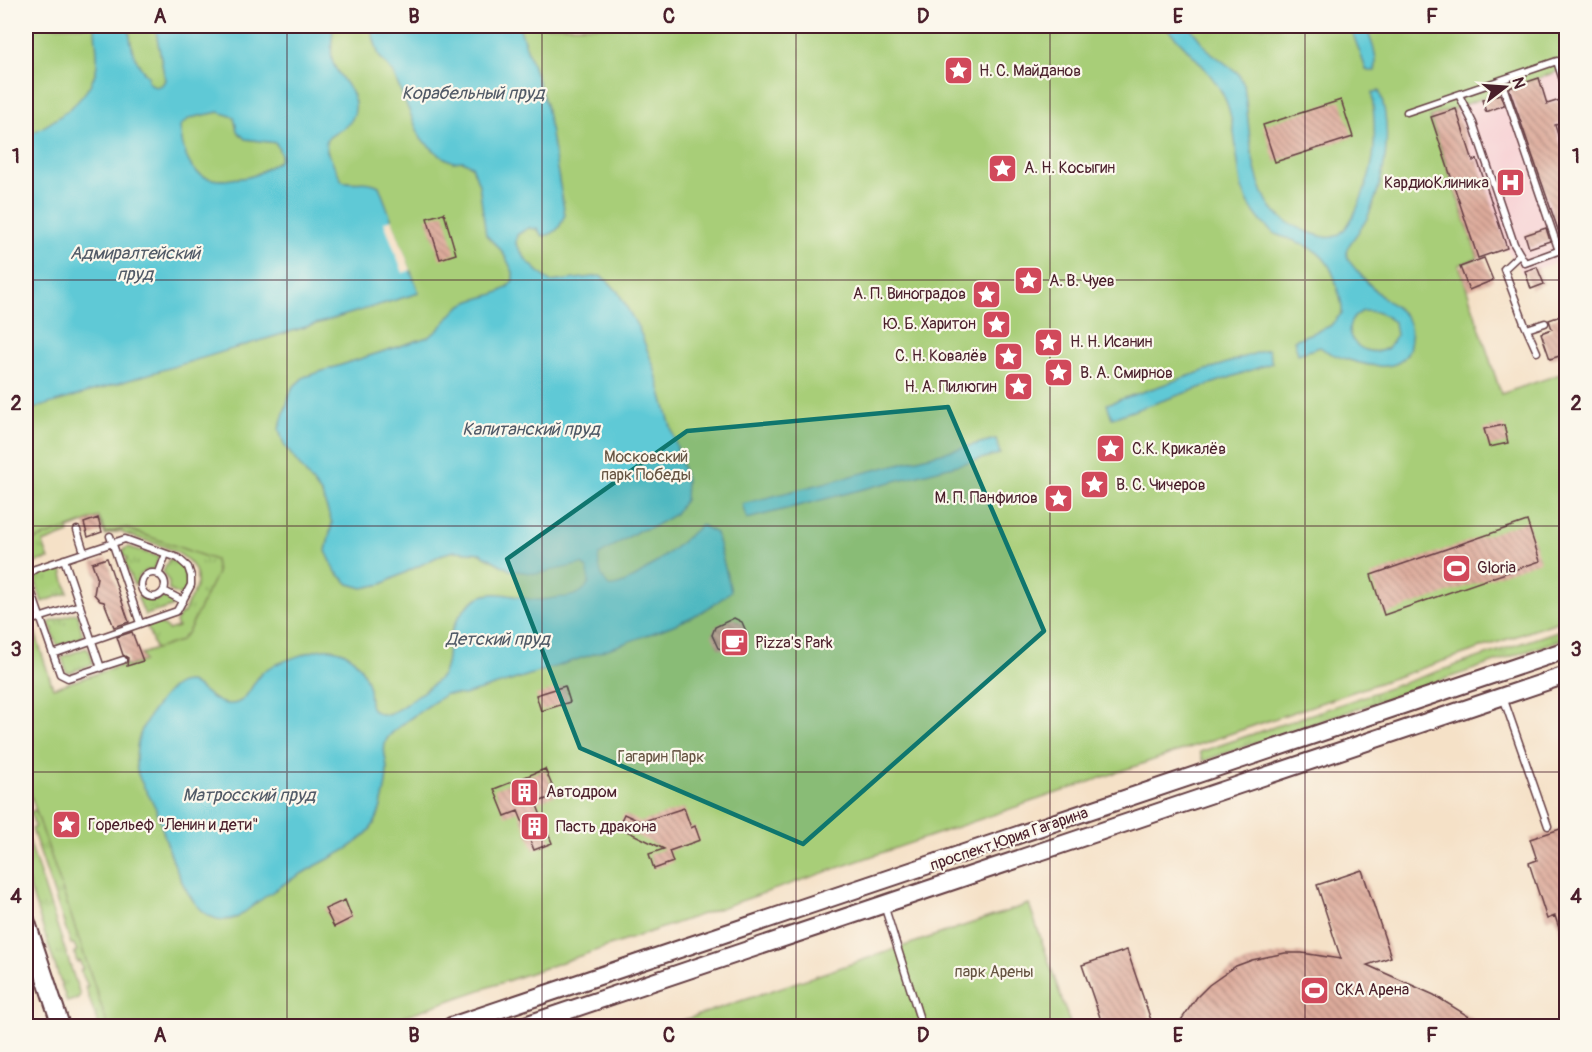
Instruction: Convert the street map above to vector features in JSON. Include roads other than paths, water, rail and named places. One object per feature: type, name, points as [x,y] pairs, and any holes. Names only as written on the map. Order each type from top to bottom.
[{"type":"main road","name":"проспект Юрия Гагарина","points":[[451,1026],[1566,650]]},
{"type":"main road","name":"проспект Юрия Гагарина","points":[[522,1026],[1566,675]]},
{"type":"main road","points":[[26,920],[61,1026]]},
{"type":"lane","points":[[1407,112],[1557,61],[1566,90]]},
{"type":"lane","points":[[1501,80],[1559,251]]},
{"type":"lane","points":[[1459,94],[1473,123],[1514,244],[1525,263],[1566,248]]},
{"type":"lane","points":[[1520,254],[1504,269],[1537,352]]},
{"type":"lane","points":[[1527,329],[1545,324]]},
{"type":"lane","points":[[77,530],[84,552]]},
{"type":"lane","points":[[112,539],[140,623]]},
{"type":"lane","points":[[53,654],[177,611],[191,585],[191,573],[181,560],[125,539],[112,539],[84,552],[33,570],[28,575],[28,582],[41,618],[53,654],[60,674],[66,678],[76,677],[123,660]]},
{"type":"lane","points":[[158,574],[166,554]]},
{"type":"lane","points":[[64,559],[101,668]]},
{"type":"lane","points":[[158,574],[164,581],[164,591],[153,597],[147,595],[142,589],[145,577],[158,574]]},
{"type":"lane","points":[[130,593],[142,589]]},
{"type":"lane","points":[[164,591],[183,601]]},
{"type":"lane","points":[[26,622],[80,605]]},
{"type":"lane","points":[[1503,696],[1548,826]]},
{"type":"lane","points":[[884,905],[922,1026]]},
{"type":"water","name":"Адмиралтейский пруд","points":[[95,26],[129,26],[132,47],[137,60],[148,76],[148,82],[156,87],[162,85],[165,80],[155,26],[333,26],[331,50],[333,63],[353,96],[355,111],[346,126],[326,140],[327,151],[342,181],[379,186],[419,293],[26,411],[26,136],[49,124],[71,108],[88,88],[97,64]],"holes":[[[219,112],[234,117],[237,131],[245,139],[276,143],[281,155],[279,161],[255,175],[246,177],[219,180],[199,174],[187,159],[180,126],[190,118]]]},
{"type":"water","points":[[370,26],[519,26],[546,105],[565,215],[560,226],[552,234],[543,236],[537,229],[528,228],[517,235],[516,244],[527,261],[550,282],[600,276],[618,292],[639,329],[654,367],[686,480],[685,500],[674,515],[653,527],[638,531],[599,555],[602,576],[609,586],[630,580],[701,525],[716,533],[731,591],[694,616],[653,633],[565,664],[464,695],[446,694],[405,722],[387,739],[384,750],[387,776],[383,798],[377,819],[367,833],[351,847],[286,883],[238,917],[221,920],[206,913],[193,900],[182,882],[156,809],[137,769],[137,748],[141,732],[152,712],[170,690],[181,683],[190,682],[213,699],[229,704],[236,703],[245,697],[260,675],[268,668],[311,652],[332,649],[354,660],[367,681],[371,707],[378,713],[387,714],[401,708],[442,675],[446,667],[450,635],[459,617],[471,602],[491,594],[538,600],[569,597],[582,591],[589,582],[587,569],[582,564],[536,574],[510,570],[480,553],[455,551],[443,554],[382,584],[363,588],[349,584],[336,572],[326,551],[332,523],[322,495],[284,445],[279,429],[292,388],[304,377],[428,337],[459,307],[472,300],[502,291],[513,280],[513,272],[506,258],[486,235],[479,185],[472,166],[463,161],[453,162],[441,156],[421,139],[393,73],[379,56]]},
{"type":"water","points":[[1165,26],[1189,26],[1209,51],[1238,73],[1244,85],[1256,173],[1267,201],[1286,221],[1322,237],[1333,237],[1340,233],[1354,215],[1359,203],[1373,158],[1375,134],[1372,93],[1379,90],[1386,120],[1386,152],[1380,184],[1369,214],[1347,249],[1347,254],[1350,262],[1364,278],[1406,317],[1411,335],[1409,348],[1405,357],[1398,363],[1380,366],[1359,363],[1337,356],[1320,347],[1298,354],[1294,340],[1330,326],[1342,313],[1331,270],[1317,252],[1274,233],[1255,213],[1242,188],[1232,121],[1226,101],[1207,71]],"holes":[[[1363,311],[1379,312],[1394,322],[1396,335],[1388,348],[1368,351],[1353,341],[1350,326],[1354,318]]]},
{"type":"water","points":[[1350,26],[1366,26],[1375,54],[1375,71],[1366,69]]},
{"type":"water","points":[[1268,349],[1272,363],[1112,418],[1107,404]]},
{"type":"water","points":[[996,439],[1000,454],[747,519],[742,504]]},
{"type":"place","name":"Н. С. Майданов","points":[[958,71]]},
{"type":"place","name":"А. Н. Косыгин","points":[[1003,168]]},
{"type":"place","name":"КардиоКлиника","points":[[1510,183]]},
{"type":"place","name":"А. В. Чуев","points":[[1028,281]]},
{"type":"place","name":"А. П. Виноградов","points":[[987,294]]},
{"type":"place","name":"Ю. Б. Харитон","points":[[997,324]]},
{"type":"place","name":"Н. Н. Исанин","points":[[1049,342]]},
{"type":"place","name":"С. Н. Ковалёв","points":[[1008,356]]},
{"type":"place","name":"В. А. Смирнов","points":[[1059,373]]},
{"type":"place","name":"Н. А. Пилюгин","points":[[1018,387]]},
{"type":"place","name":"С.К. Крикалёв","points":[[1111,449]]},
{"type":"place","name":"В. С. Чичеров","points":[[1095,485]]},
{"type":"place","name":"М. П. Панфилов","points":[[1059,498]]},
{"type":"place","name":"Gloria","points":[[1456,568]]},
{"type":"place","name":"Pizza's Park","points":[[734,643]]},
{"type":"place","name":"Автодром","points":[[525,792]]},
{"type":"place","name":"Горельеф \"Ленин и дети\"","points":[[67,825]]},
{"type":"place","name":"Пасть дракона","points":[[535,827]]},
{"type":"place","name":"СКА Арена","points":[[1314,990]]},
{"type":"water label","name":"Корабельный пруд","points":[[473,93]]},
{"type":"water label","name":"Капитанский пруд","points":[[531,429]]},
{"type":"water label","name":"Детский пруд","points":[[498,639]]},
{"type":"water label","name":"Матросский пруд","points":[[249,795]]},
{"type":"park label","name":"Московский парк Победы","points":[[646,466]]},
{"type":"park label","name":"Гагарин Парк","points":[[661,757]]},
{"type":"park label","name":"парк Арены","points":[[994,972]]}]
